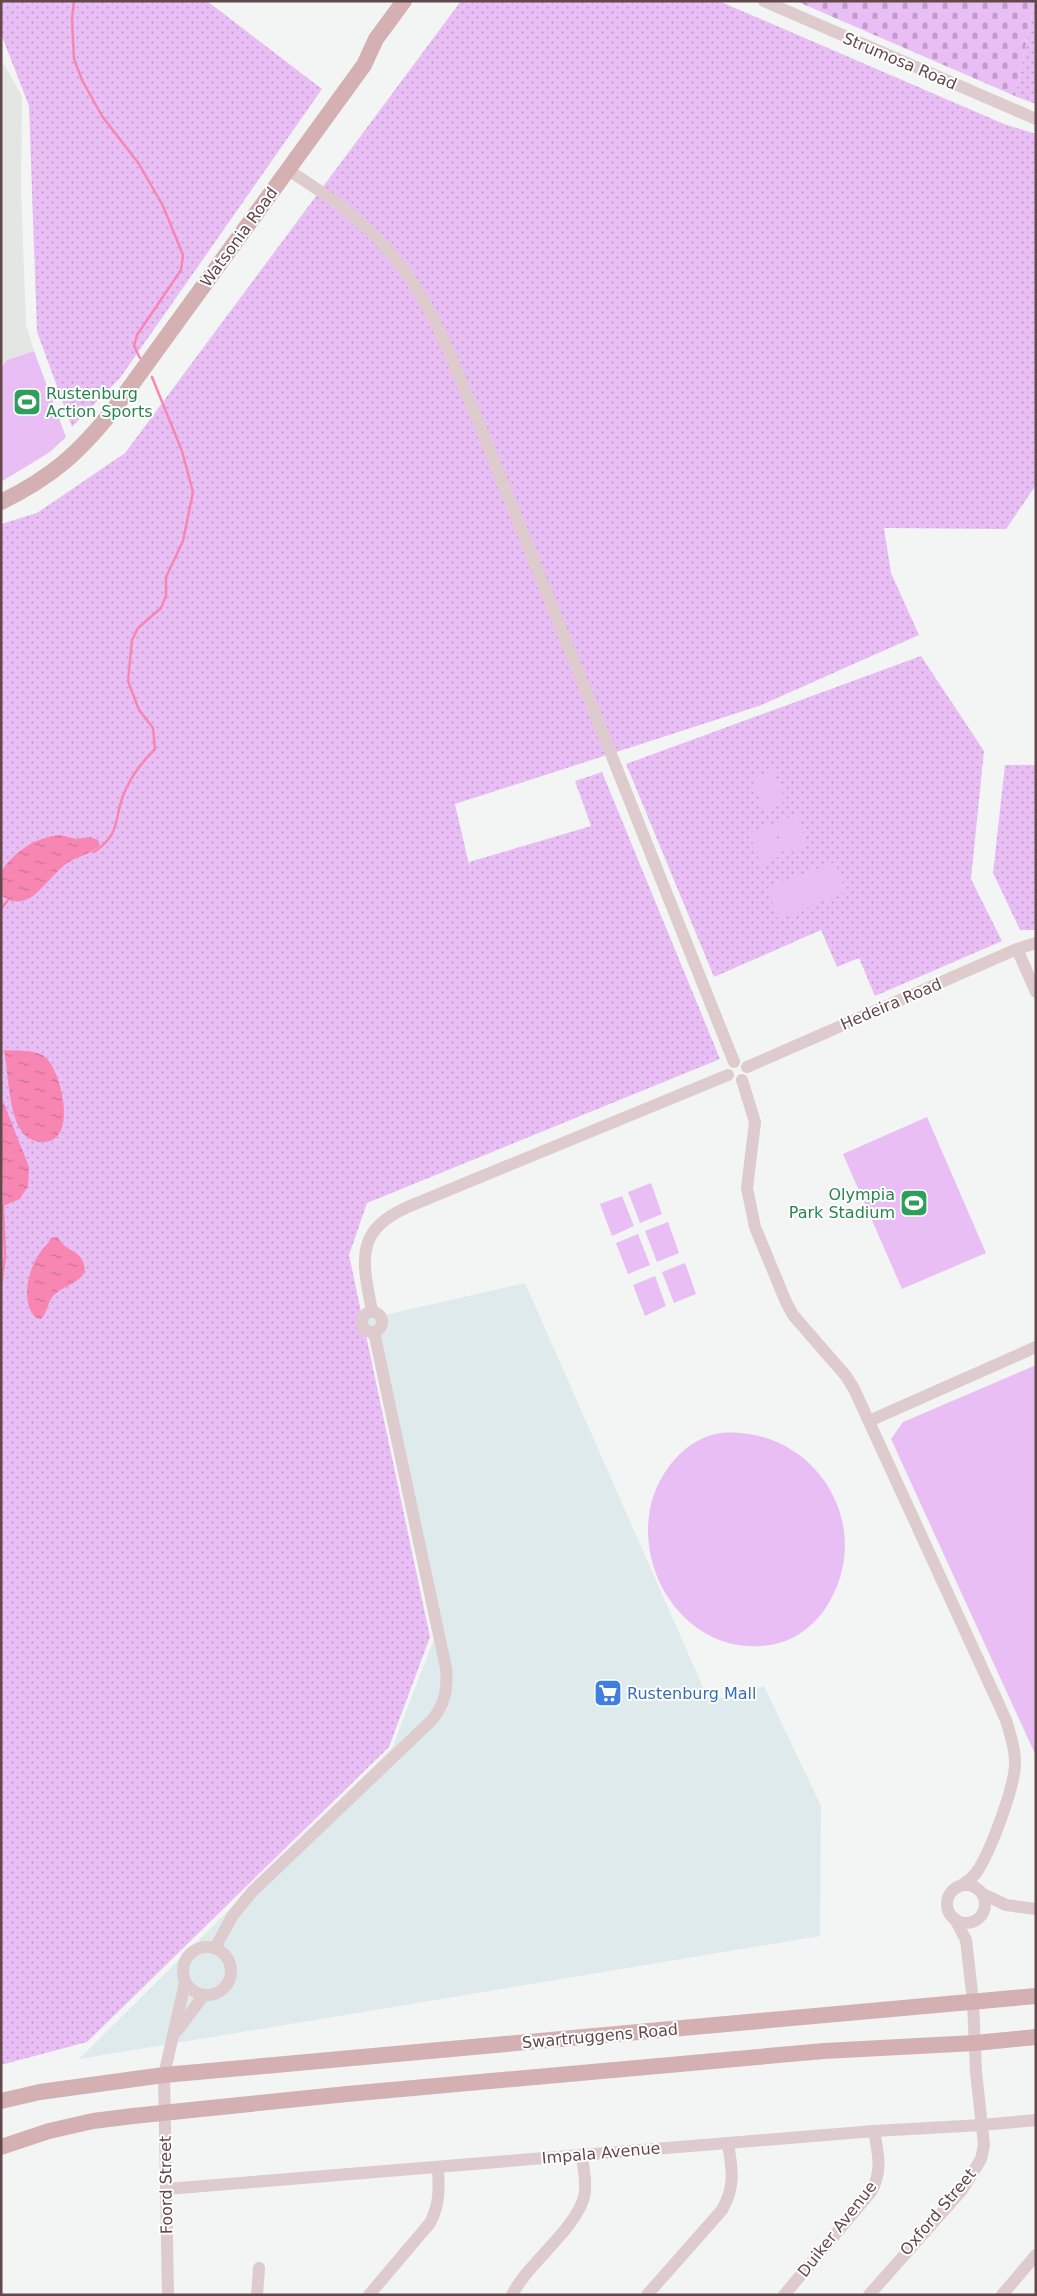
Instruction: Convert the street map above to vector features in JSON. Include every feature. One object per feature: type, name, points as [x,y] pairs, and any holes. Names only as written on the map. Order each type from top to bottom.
[{"type":"main road","name":"Watsonia Road","points":[[1,502],[38,483],[58,468],[95,434],[364,64],[376,39],[404,1]]},
{"type":"main road","name":"Watsonia Road","points":[[364,64],[385,45],[416,1]]},
{"type":"main road","name":"Swartruggens Road","points":[[1,2101],[40,2092],[164,2075],[1036,1996]]},
{"type":"main road","points":[[1,2147],[49,2131],[93,2121],[165,2113],[347,2094],[824,2051],[975,2043],[1036,2037]]},
{"type":"street","name":"Strumosa Road","points":[[764,1],[1036,119]]},
{"type":"street","points":[[288,170],[334,200],[363,224],[389,251],[414,286],[440,333],[478,421],[734,1062]]},
{"type":"street","name":"Hedeira Road","points":[[747,1067],[1017,950],[1036,944]]},
{"type":"street","points":[[1017,950],[1036,992]]},
{"type":"street","points":[[741,1061],[747,1067],[747,1075],[742,1080],[736,1081],[728,1075],[728,1069],[734,1062],[741,1061]]},
{"type":"street","points":[[215,1948],[240,1905],[432,1720],[440,1710],[447,1689],[444,1660],[374,1332],[380,1328],[382,1319],[378,1313],[372,1311],[363,1262],[370,1237],[385,1218],[429,1198],[728,1075]]},
{"type":"street","points":[[742,1080],[755,1122],[747,1188],[755,1227],[789,1309],[802,1327],[846,1376],[869,1421],[1006,1720],[1013,1743],[1016,1762],[1013,1782],[1006,1806],[982,1863],[971,1879],[952,1891],[947,1902],[948,1908],[966,1940]]},
{"type":"street","points":[[869,1421],[1036,1347]]},
{"type":"street","points":[[966,1940],[986,1903],[982,1893],[982,1863]]},
{"type":"street","points":[[962,1885],[973,1886],[982,1893],[1006,1905],[1036,1909]]},
{"type":"street","points":[[954,1919],[966,1923],[1006,1905]]},
{"type":"street","name":"Oxford Street","points":[[869,2295],[962,2190],[981,2159],[984,2145],[975,2043],[974,2001],[966,1940]]},
{"type":"street","points":[[198,1948],[215,1948],[227,1957],[231,1972],[226,1987],[220,1992],[204,1996],[190,1990],[185,1983],[182,1966],[191,1952],[198,1948]]},
{"type":"street","points":[[175,2033],[177,2009],[185,1983]]},
{"type":"street","points":[[175,2033],[204,1996]]},
{"type":"street","name":"Foord Street","points":[[168,2295],[164,2075],[175,2033]]},
{"type":"street","name":"Impala Avenue","points":[[167,2189],[874,2131],[1036,2120]]},
{"type":"street","name":"Duiker Avenue","points":[[784,2295],[871,2192],[876,2182],[879,2159],[874,2131]]},
{"type":"street","points":[[647,2295],[722,2210],[728,2199],[733,2178],[728,2143]]},
{"type":"street","points":[[512,2295],[520,2280],[572,2219],[579,2208],[584,2197],[585,2182],[581,2155]]},
{"type":"street","points":[[369,2295],[430,2223],[437,2210],[439,2198],[438,2168]]},
{"type":"street","points":[[1002,2295],[1036,2255]]},
{"type":"street","points":[[258,2295],[259,2268]]},
{"type":"shaded area","points":[[1,59],[22,96],[21,190],[26,324],[34,351],[7,360],[1,368]]},
{"type":"shaded area","points":[[525,1283],[706,1694],[727,1699],[764,1686],[821,1806],[820,1936],[79,2059],[392,1748],[434,1639],[367,1319]]},
{"type":"green space","points":[[2,1],[207,1],[322,89],[120,378],[72,427],[37,332],[29,106],[1,34]]},
{"type":"green space","points":[[461,1],[719,1],[1004,124],[1036,134],[1036,485],[1006,529],[884,528],[891,573],[919,635],[759,706],[455,804],[471,873],[469,862],[591,826],[575,781],[602,772],[720,1059],[367,1203],[349,1255],[430,1637],[389,1747],[87,2042],[1,2065],[1,524],[37,513],[125,453]]},
{"type":"green space","points":[[796,1],[1035,1],[1015,96]]},
{"type":"green space","points":[[1036,1],[1036,104],[1015,96]]},
{"type":"green space","name":"Rustenburg Action Sports","points":[[34,351],[66,437],[50,452],[1,482],[1,368],[7,360]]},
{"type":"green space","points":[[921,656],[984,751],[971,879],[1002,941],[875,996],[859,958],[837,967],[821,930],[714,977],[626,764]]},
{"type":"green space","points":[[1005,765],[1036,765],[1036,930],[1020,930],[993,873]]},
{"type":"green space","points":[[774,771],[786,801],[764,811],[752,779]]},
{"type":"green space","points":[[797,814],[808,845],[786,854],[774,823]]},
{"type":"green space","points":[[772,824],[783,855],[761,864],[749,833]]},
{"type":"green space","points":[[835,862],[846,892],[824,902],[818,887],[823,901],[779,920],[767,888]]},
{"type":"green space","name":"Olympia Park Stadium","points":[[927,1117],[986,1253],[902,1289],[843,1154]]},
{"type":"green space","points":[[651,1183],[662,1214],[640,1223],[628,1192]]},
{"type":"green space","points":[[622,1196],[634,1226],[612,1236],[600,1204]]},
{"type":"green space","points":[[668,1222],[679,1253],[657,1262],[645,1231]]},
{"type":"green space","points":[[638,1234],[650,1265],[628,1274],[616,1243]]},
{"type":"green space","points":[[685,1263],[696,1294],[674,1303],[662,1272]]},
{"type":"green space","points":[[655,1276],[666,1306],[645,1316],[633,1285]]},
{"type":"green space","points":[[1036,1365],[1036,1756],[891,1439],[903,1422]]},
{"type":"green space","points":[[720,1433],[754,1435],[784,1446],[810,1464],[829,1488],[841,1516],[845,1546],[840,1578],[820,1616],[808,1628],[786,1641],[770,1645],[736,1645],[706,1633],[681,1614],[663,1588],[651,1558],[648,1526],[654,1494],[670,1465],[680,1453],[692,1444],[705,1437]]},
{"type":"water","points":[[61,835],[76,839],[90,837],[98,840],[100,845],[66,864],[32,897],[21,901],[14,901],[2,896],[1,872],[6,864],[26,846],[52,836]]},
{"type":"water","points":[[4,1050],[41,1054],[51,1065],[57,1076],[64,1106],[64,1120],[60,1132],[53,1139],[42,1142],[35,1141],[26,1136],[20,1129],[13,1112]]},
{"type":"water","points":[[1,1096],[29,1167],[28,1186],[20,1199],[3,1206]]},
{"type":"water","points":[[57,1237],[65,1246],[80,1256],[85,1272],[75,1282],[55,1294],[41,1319],[36,1318],[28,1304],[27,1286],[29,1277],[39,1254],[51,1238]]},
{"type":"waterway","points":[[74,1],[72,19],[74,59],[82,80],[102,116],[139,164],[163,206],[183,255],[181,270],[137,335],[134,346],[140,358]]},
{"type":"waterway","points":[[94,852],[109,839],[115,827],[120,805],[129,783],[155,749],[153,728],[139,710],[128,681],[132,640],[138,628],[161,608],[166,596],[166,577],[183,541],[193,492],[182,451],[152,377]]},
{"type":"waterway","points":[[1,909],[8,900]]},
{"type":"waterway","points":[[1,1286],[5,1256],[3,1206]]},
{"type":"place","name":"Rustenburg Action Sports","points":[[27,402]]},
{"type":"place","name":"Olympia Park Stadium","points":[[914,1203]]},
{"type":"place","name":"Rustenburg Mall","points":[[608,1693]]}]
